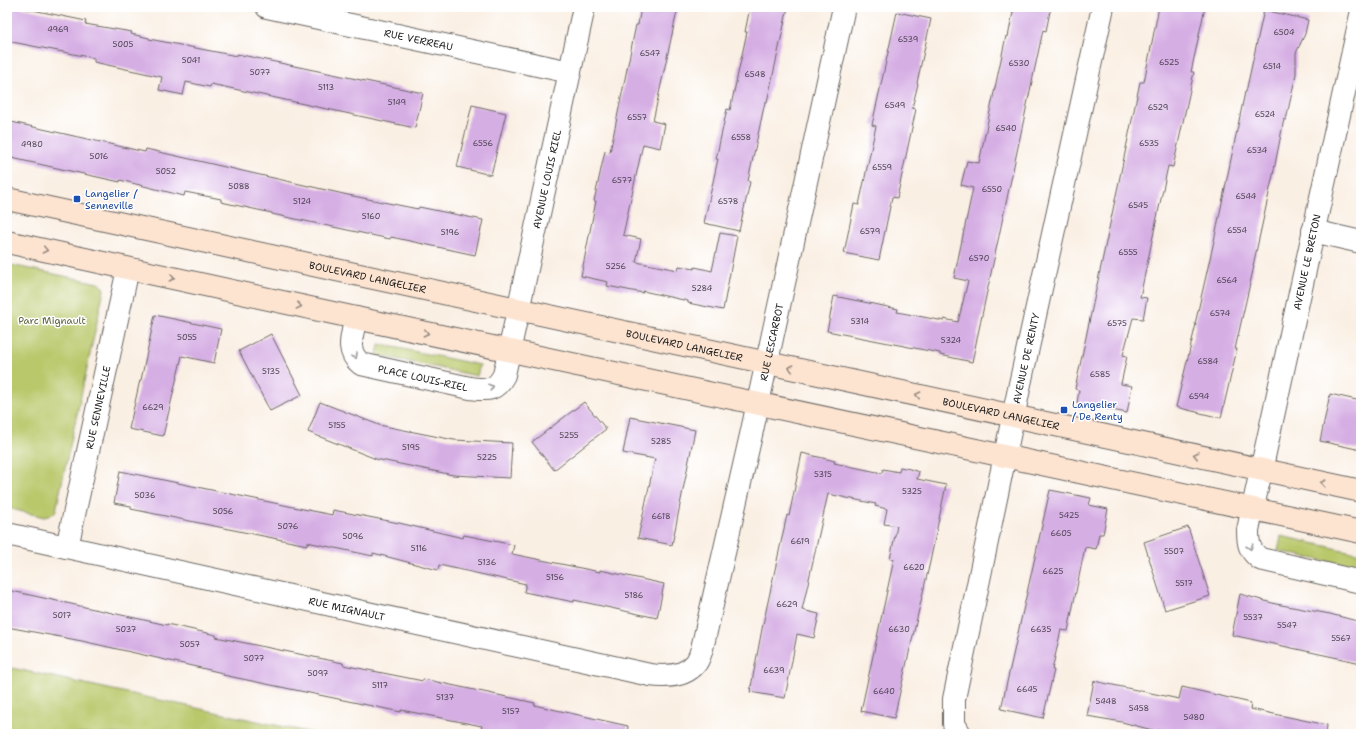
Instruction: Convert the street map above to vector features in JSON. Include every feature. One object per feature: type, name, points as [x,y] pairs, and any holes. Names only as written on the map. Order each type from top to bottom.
[{"type":"main road","name":"BOULEVARD LANGELIER","points":[[7,199],[1361,491]]},
{"type":"main road","points":[[7,242],[356,318],[1361,532]]},
{"type":"street","name":"RUE VERREAU","points":[[267,7],[570,72]]},
{"type":"street","name":"AVENUE LOUIS RIEL","points":[[509,350],[584,7]]},
{"type":"street","name":"RUE LESCARBOT","points":[[687,670],[695,664],[701,654],[767,363],[844,7]]},
{"type":"street","name":"AVENUE DE RENTY","points":[[959,733],[954,724],[954,699],[1013,416],[1103,7]]},
{"type":"street","name":"AVENUE LE BRETON","points":[[1252,509],[1262,470],[1361,15]]},
{"type":"street","points":[[1314,231],[1361,242]]},
{"type":"street","name":"RUE SENNEVILLE","points":[[67,547],[128,269]]},
{"type":"street","name":"PLACE LOUIS-RIEL","points":[[356,318],[351,340],[352,350],[354,358],[361,364],[481,390],[492,388],[499,384],[504,375],[509,350]]},
{"type":"street","points":[[1252,509],[1248,530],[1248,543],[1252,552],[1260,560],[1361,582]]},
{"type":"street","name":"RUE MIGNAULT","points":[[7,534],[650,675],[674,675],[687,670]]},
{"type":"green space","name":"Parc Mignault","points":[[7,265],[98,283],[104,290],[56,510],[51,515],[44,517],[7,508]]},
{"type":"green space","points":[[379,344],[480,365],[477,376],[377,355]]},
{"type":"green space","points":[[1281,536],[1361,554],[1361,569],[1278,551]]},
{"type":"green space","points":[[7,667],[317,734],[7,734]]},
{"type":"building","points":[[7,7],[18,7],[86,21],[85,24],[132,32],[131,34],[149,39],[237,56],[237,54],[423,93],[415,128],[211,84],[210,87],[186,82],[183,95],[159,90],[162,77],[94,62],[94,58],[7,41]]},
{"type":"building","points":[[641,7],[678,7],[653,121],[665,124],[660,148],[643,144],[623,235],[641,239],[636,262],[678,270],[679,266],[694,269],[695,267],[712,271],[720,233],[737,236],[723,310],[688,303],[688,301],[643,291],[643,293],[607,286],[608,282],[581,276],[596,201],[594,201],[605,151],[610,152]]},
{"type":"building","points":[[750,7],[788,7],[767,102],[765,102],[739,231],[704,223],[727,109],[730,110],[747,32],[745,32]]},
{"type":"building","points":[[1014,7],[1051,7],[1046,31],[1043,30],[972,362],[940,355],[940,353],[827,331],[834,296],[898,309],[897,312],[944,321],[944,319],[958,322],[968,281],[954,278],[973,188],[961,185],[967,161],[979,163],[1006,36],[1008,37]]},
{"type":"building","points":[[1159,7],[1205,7],[1191,72],[1194,72],[1173,167],[1168,166],[1140,297],[1147,298],[1143,319],[1133,318],[1123,355],[1127,356],[1121,384],[1132,386],[1127,413],[1077,403],[1079,390],[1075,389],[1140,82],[1144,82]]},
{"type":"building","points":[[1264,10],[1308,20],[1305,34],[1296,53],[1296,74],[1286,120],[1284,119],[1254,266],[1235,349],[1237,349],[1221,418],[1176,407],[1196,324],[1245,92]]},
{"type":"building","points":[[897,12],[931,19],[912,108],[916,109],[897,198],[892,197],[879,260],[844,253],[854,204],[859,205],[876,126],[872,125]]},
{"type":"building","points":[[472,105],[506,113],[491,175],[457,167]]},
{"type":"building","points":[[7,121],[145,152],[146,149],[348,195],[483,220],[475,255],[272,214],[221,202],[221,199],[185,192],[184,196],[120,180],[120,182],[7,157]]},
{"type":"building","points":[[155,315],[221,329],[214,363],[182,356],[163,436],[129,429]]},
{"type":"building","points":[[271,334],[302,395],[270,411],[239,351]]},
{"type":"building","points":[[1330,394],[1361,401],[1361,450],[1320,441]]},
{"type":"building","points":[[320,402],[379,425],[454,440],[512,443],[510,478],[453,475],[376,459],[308,432]]},
{"type":"building","points":[[584,402],[606,429],[554,470],[532,442]]},
{"type":"building","points":[[630,417],[695,430],[672,545],[638,538],[655,459],[623,453]]},
{"type":"building","points":[[802,453],[835,461],[834,463],[882,473],[883,469],[899,472],[900,467],[910,469],[919,472],[917,479],[946,485],[894,718],[861,711],[894,559],[890,559],[897,526],[884,524],[887,509],[875,506],[876,504],[828,494],[802,610],[819,614],[814,638],[797,634],[785,698],[750,692],[762,629],[787,515],[789,516]]},
{"type":"building","points":[[120,471],[332,515],[333,510],[463,538],[464,535],[514,545],[512,554],[600,572],[600,570],[664,584],[657,618],[574,600],[574,602],[524,592],[526,584],[439,565],[438,570],[373,553],[373,556],[307,542],[307,545],[131,509],[131,506],[114,503]]},
{"type":"building","points":[[1050,490],[1091,498],[1089,505],[1108,509],[1103,534],[1099,534],[1096,549],[1085,547],[1068,631],[1061,630],[1043,718],[1001,709]]},
{"type":"building","points":[[1188,527],[1210,596],[1165,610],[1144,542]]},
{"type":"building","points":[[7,590],[216,635],[216,637],[343,663],[343,665],[423,681],[423,679],[535,703],[534,705],[628,726],[627,734],[480,734],[482,726],[401,710],[401,712],[223,675],[223,673],[82,641],[7,627]]},
{"type":"building","points":[[1240,594],[1276,604],[1330,614],[1361,622],[1361,663],[1232,635]]},
{"type":"building","points":[[1094,681],[1179,699],[1182,687],[1251,703],[1250,709],[1327,725],[1326,734],[1176,734],[1087,716]]},
{"type":"place","name":"Langelier / Senneville","points":[[77,199]]},
{"type":"place","name":"Langelier / De Renty","points":[[1064,410]]}]
